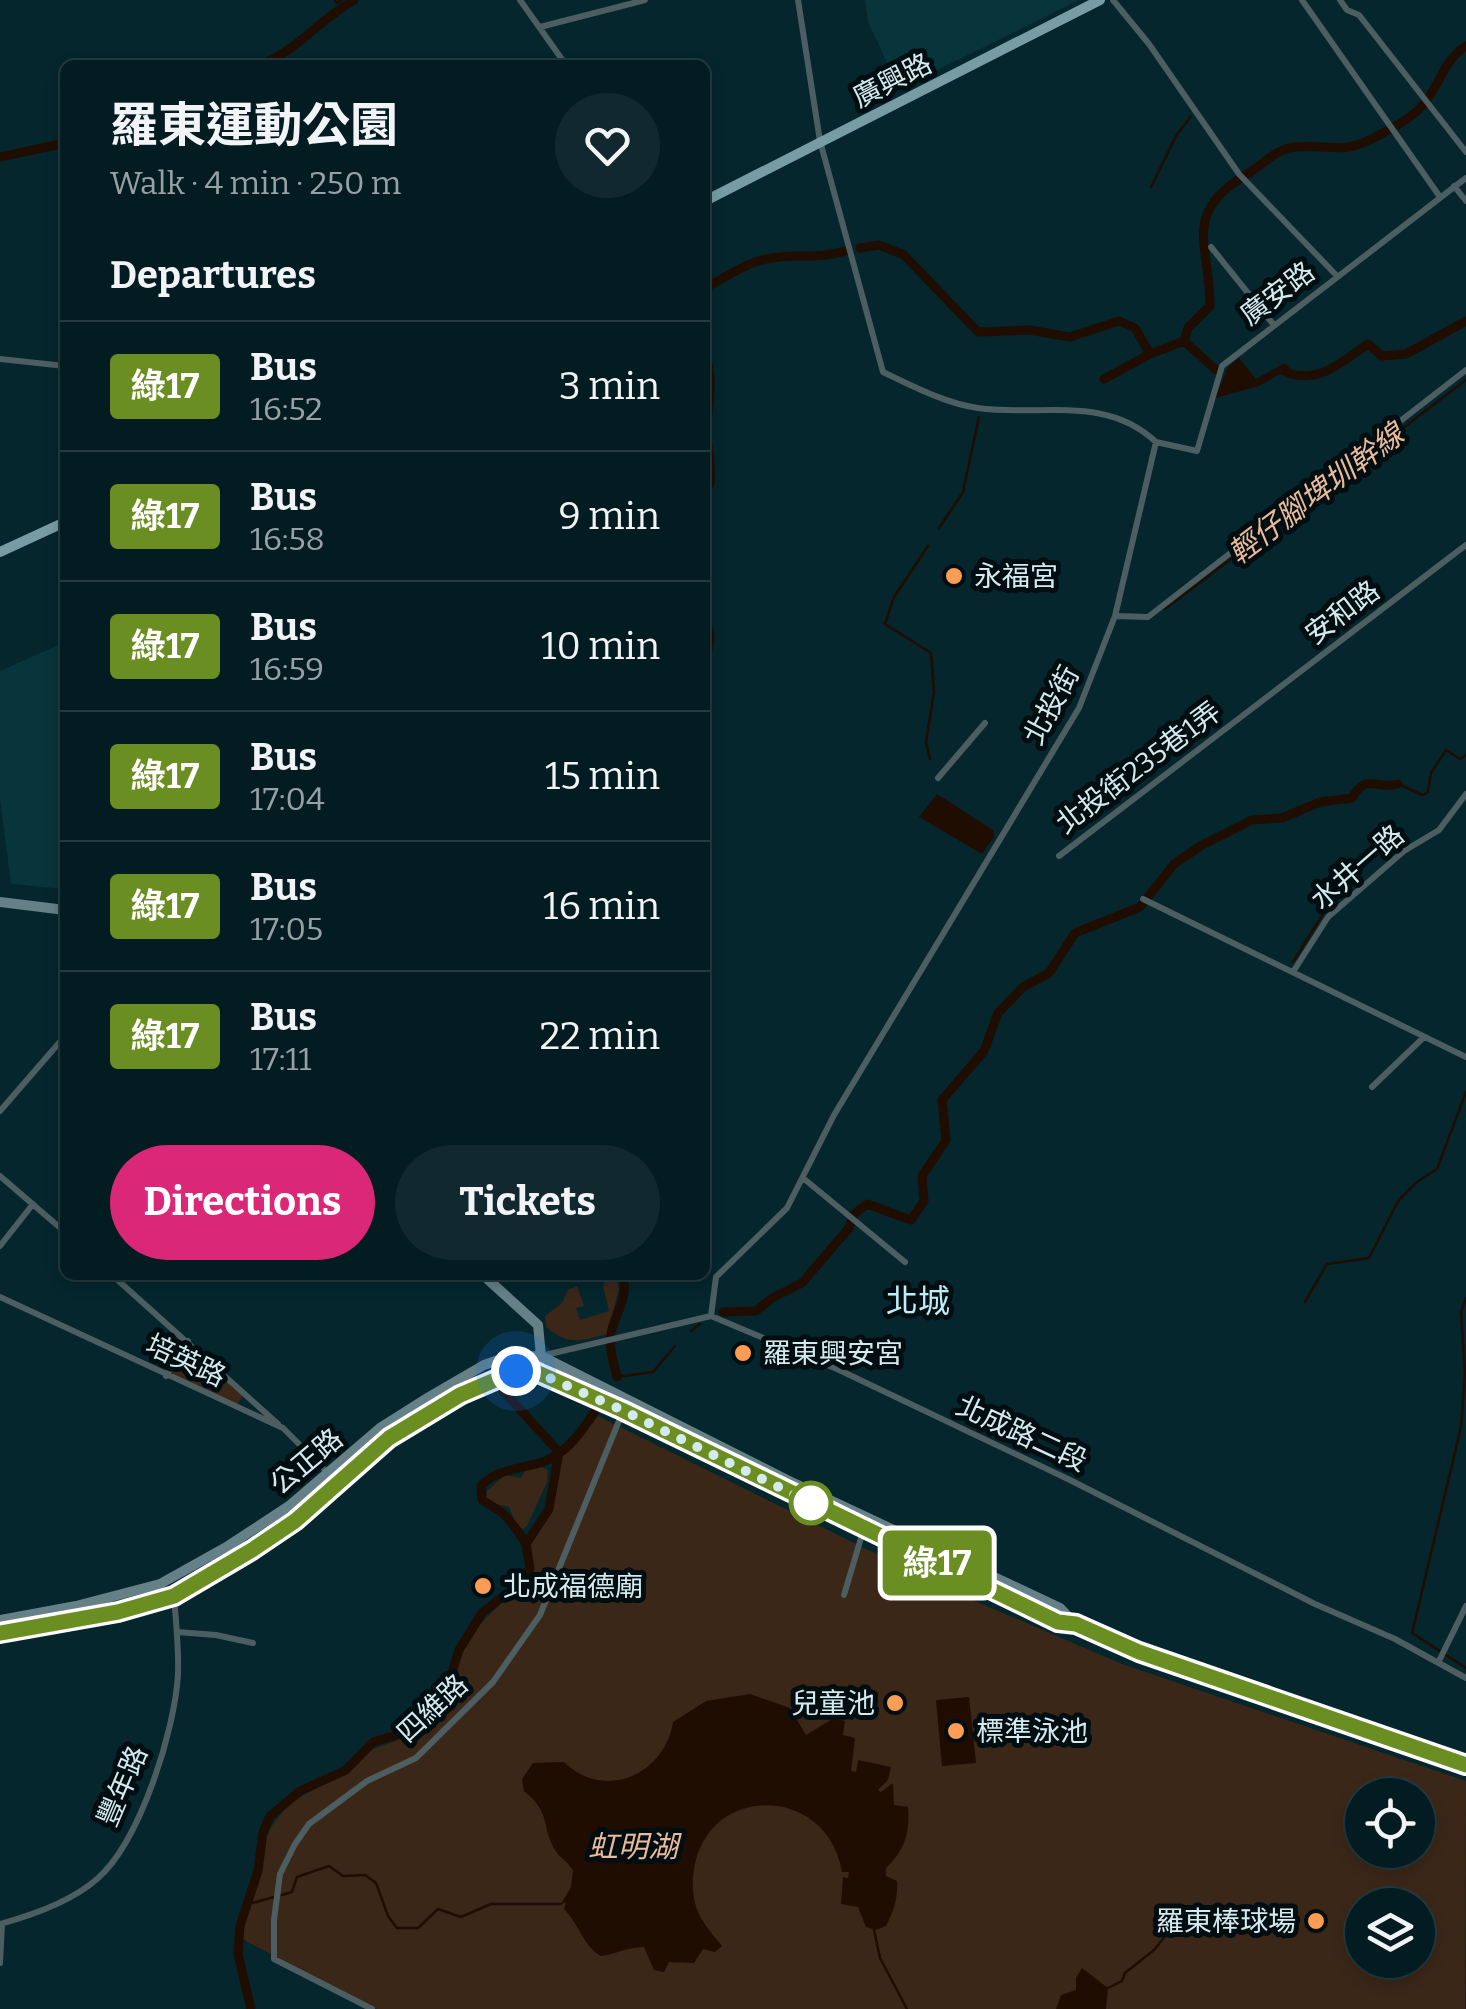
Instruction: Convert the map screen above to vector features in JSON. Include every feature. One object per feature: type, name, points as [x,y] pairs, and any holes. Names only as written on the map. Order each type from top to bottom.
[{"type":"main road","name":"廣興路","points":[[710,198],[1100,0]]},
{"type":"main road","points":[[0,552],[60,524]]},
{"type":"street","points":[[520,0],[563,60]]},
{"type":"street","points":[[540,27],[645,0]]},
{"type":"street","points":[[798,0],[820,142],[884,372],[976,408],[1103,412],[1144,431],[1156,442]]},
{"type":"street","points":[[1114,0],[1245,182],[1337,276]]},
{"type":"street","points":[[1302,0],[1440,197]]},
{"type":"street","points":[[1340,0],[1359,15],[1466,152]]},
{"type":"street","name":"廣安路","points":[[1156,442],[1197,451],[1222,366],[1466,178]]},
{"type":"street","points":[[1454,186],[1466,201]]},
{"type":"street","points":[[1211,247],[1273,324]]},
{"type":"street","points":[[0,358],[60,365]]},
{"type":"street","points":[[1115,616],[1148,617],[1466,370]]},
{"type":"street","name":"北投街","points":[[711,1316],[716,1276],[788,1208],[834,1115],[1078,708],[1115,616],[1156,442]]},
{"type":"street","name":"安和路","points":[[1245,713],[1466,546]]},
{"type":"street","name":"北投街235巷1弄","points":[[1059,856],[1245,713]]},
{"type":"street","points":[[938,778],[985,723]]},
{"type":"street","name":"水井一路","points":[[1293,972],[1328,917],[1404,851],[1439,830],[1466,794]]},
{"type":"street","points":[[1147,901],[1466,1056]]},
{"type":"street","points":[[0,902],[60,909]]},
{"type":"street","points":[[1372,1087],[1424,1037]]},
{"type":"street","points":[[0,1111],[60,1042]]},
{"type":"street","points":[[0,1176],[60,1228]]},
{"type":"street","points":[[803,1178],[906,1262]]},
{"type":"street","points":[[0,1246],[33,1204]]},
{"type":"street","points":[[118,1280],[283,1428]]},
{"type":"street","points":[[488,1280],[538,1325],[541,1356],[536,1372],[866,1523]]},
{"type":"street","name":"培英路","points":[[0,1298],[283,1428],[339,1482]]},
{"type":"street","points":[[541,1356],[711,1316]]},
{"type":"street","name":"北成路二段","points":[[711,1316],[837,1368],[1442,1656],[1466,1678]]},
{"type":"street","points":[[166,1376],[188,1341]]},
{"type":"street","points":[[541,1356],[1058,1622],[1076,1624],[1139,1652],[1466,1765]]},
{"type":"street","name":"公正路","points":[[0,1620],[76,1606],[160,1584],[273,1516],[380,1428],[460,1378],[507,1357],[541,1356]]},
{"type":"street","name":"公正路","points":[[0,1633],[118,1612],[174,1596],[266,1541],[389,1438],[460,1395],[516,1371],[536,1372]]},
{"type":"street","points":[[622,1410],[628,1399]]},
{"type":"street","name":"四維路","points":[[372,2009],[274,1959],[280,1874],[308,1824],[367,1780],[416,1758],[493,1682],[519,1647],[540,1615],[622,1410]]},
{"type":"street","points":[[844,1595],[866,1523]]},
{"type":"street","name":"豐年路","points":[[1,1924],[53,1906],[84,1889],[113,1861],[157,1772],[178,1675],[174,1596]]},
{"type":"street","points":[[1442,1656],[1466,1606]]},
{"type":"street","points":[[177,1632],[216,1635],[253,1644]]},
{"type":"street","points":[[0,1963],[1,1924]]},
{"type":"shaded area","points":[[865,0],[1079,0],[899,89],[868,22]]},
{"type":"shaded area","points":[[60,644],[60,889],[11,884],[0,799],[0,671]]},
{"type":"shaded area","points":[[606,1280],[617,1280],[619,1289],[607,1334],[575,1340],[546,1327],[545,1316],[562,1303],[568,1290],[577,1286],[584,1306],[576,1308],[580,1320],[609,1311],[603,1286]]},
{"type":"shaded area","points":[[188,1341],[244,1394],[235,1408],[166,1376]]},
{"type":"shaded area","points":[[598,1416],[947,1589],[1122,1664],[1466,1781],[1465,2009],[377,2009],[238,1937],[252,1901],[260,1851],[273,1824],[291,1802],[350,1770],[373,1749],[401,1739],[422,1708],[449,1680],[464,1644],[532,1573],[531,1543],[554,1495],[558,1461]]},
{"type":"shaded area","points":[[542,1467],[548,1470],[547,1482],[523,1529],[517,1526],[509,1507],[486,1498],[487,1491],[505,1475],[521,1478],[525,1471]]},
{"type":"water","points":[[1239,358],[1256,379],[1285,363],[1300,380],[1280,374],[1259,386],[1215,398],[1228,367]]},
{"type":"water","points":[[937,794],[993,830],[994,837],[982,854],[919,817]]},
{"type":"water","name":"虹明湖","points":[[750,1694],[790,1708],[806,1735],[834,1718],[845,1721],[843,1735],[855,1738],[851,1771],[856,1772],[858,1760],[891,1767],[888,1780],[878,1790],[881,1792],[893,1783],[894,1805],[908,1807],[908,1816],[902,1847],[886,1868],[886,1876],[897,1881],[897,1887],[886,1926],[876,1930],[866,1927],[858,1907],[841,1904],[843,1877],[848,1878],[849,1872],[842,1872],[832,1843],[815,1823],[793,1810],[768,1805],[743,1809],[721,1821],[704,1841],[694,1869],[697,1909],[722,1946],[715,1952],[703,1949],[694,1963],[669,1962],[664,1972],[654,1970],[644,1947],[601,1956],[590,1947],[564,1909],[566,1902],[561,1904],[571,1887],[573,1871],[552,1844],[543,1814],[524,1791],[522,1779],[533,1763],[564,1762],[597,1780],[631,1776],[658,1756],[673,1722],[706,1701]]},
{"type":"water","name":"標準泳池","points":[[969,1697],[976,1763],[942,1766],[936,1700]]},
{"type":"water","points":[[1082,1968],[1108,1988],[1106,2009],[1056,2009],[1061,1995],[1076,1990],[1076,1978]]},
{"type":"waterway","points":[[335,0],[342,0]]},
{"type":"waterway","points":[[271,60],[354,0]]},
{"type":"waterway","points":[[1184,341],[1188,328],[1210,306],[1204,231],[1214,202],[1281,151],[1357,145],[1403,122],[1421,107],[1452,59],[1466,46]]},
{"type":"waterway","points":[[1151,187],[1176,136],[1191,116]]},
{"type":"waterway","points":[[0,157],[60,144]]},
{"type":"waterway","points":[[860,248],[879,245],[904,255],[978,332],[1029,330],[1070,337],[1119,321],[1135,328],[1150,354],[1184,341]]},
{"type":"waterway","points":[[710,285],[763,260],[845,251]]},
{"type":"waterway","points":[[1288,373],[1321,373],[1368,344],[1382,356],[1406,354],[1466,321]]},
{"type":"waterway","points":[[1184,341],[1216,370]]},
{"type":"waterway","points":[[1104,379],[1150,354]]},
{"type":"waterway","points":[[710,375],[710,395]]},
{"type":"waterway","name":"輕仔腳埤圳幹線","points":[[1165,609],[1466,380]]},
{"type":"waterway","points":[[939,528],[963,492],[979,417]]},
{"type":"waterway","points":[[710,462],[710,484]]},
{"type":"waterway","points":[[928,546],[894,597],[885,624],[931,653],[934,692],[926,742],[930,759]]},
{"type":"waterway","points":[[1398,784],[1423,795],[1428,792],[1431,773],[1446,750],[1460,759],[1466,755]]},
{"type":"waterway","points":[[723,1312],[756,1311],[802,1283],[849,1228],[854,1214],[867,1204],[911,1220],[924,1201],[922,1176],[946,1140],[942,1100],[984,1051],[998,1013],[1023,987],[1049,973],[1075,933],[1140,907],[1174,864],[1252,820],[1282,818],[1320,802],[1352,798],[1367,784],[1398,784]]},
{"type":"waterway","points":[[1293,962],[1324,912],[1337,901]]},
{"type":"waterway","points":[[1305,1302],[1327,1264],[1369,1258],[1398,1201],[1437,1169],[1466,1092]]},
{"type":"waterway","points":[[617,1377],[611,1341],[624,1280]]},
{"type":"waterway","points":[[1466,1298],[1461,1312],[1465,1373],[1461,1427],[1412,1633],[1466,1668]]},
{"type":"waterway","points":[[691,1331],[700,1324]]},
{"type":"waterway","points":[[617,1377],[653,1372],[675,1346]]},
{"type":"waterway","points":[[503,1391],[559,1452],[549,1509],[526,1544]]},
{"type":"waterway","points":[[251,2009],[238,1954],[240,1926],[270,1816],[300,1791],[346,1770],[373,1742],[397,1735],[408,1718],[448,1685],[459,1650],[482,1613],[524,1580],[530,1568],[526,1544],[503,1513],[482,1500],[481,1486],[495,1476],[545,1461],[560,1452],[595,1411]]},
{"type":"waterway","points":[[282,1895],[292,1892],[297,1877],[329,1866],[343,1876],[365,1875],[376,1883],[388,1916],[397,1928],[418,1928],[438,1909],[461,1917],[491,1904],[561,1904]]},
{"type":"waterway","points":[[249,1904],[274,1897]]},
{"type":"waterway","points":[[1108,1988],[1122,1981],[1125,1973],[1154,1950],[1183,1914]]},
{"type":"waterway","points":[[874,1930],[880,1958],[907,2009]]},
{"type":"bus line","name":"綠17","points":[[0,1633],[118,1612],[174,1596],[295,1521],[408,1425],[502,1376],[516,1371],[536,1372],[1058,1622],[1076,1624],[1139,1652],[1466,1765]]},
{"type":"place","name":"永福宮","points":[[954,576]]},
{"type":"place","name":"羅東興安宮","points":[[743,1353]]},
{"type":"place","name":"北成福德廟","points":[[483,1586]]},
{"type":"place","name":"兒童池","points":[[895,1703]]},
{"type":"place","name":"標準泳池","points":[[956,1731]]},
{"type":"place","name":"羅東棒球場","points":[[1316,1921]]},
{"type":"district","name":"北城","points":[[918,1301]]},
{"type":"route","points":[[516,1371],[536,1372],[622,1410],[811,1503]]}]
